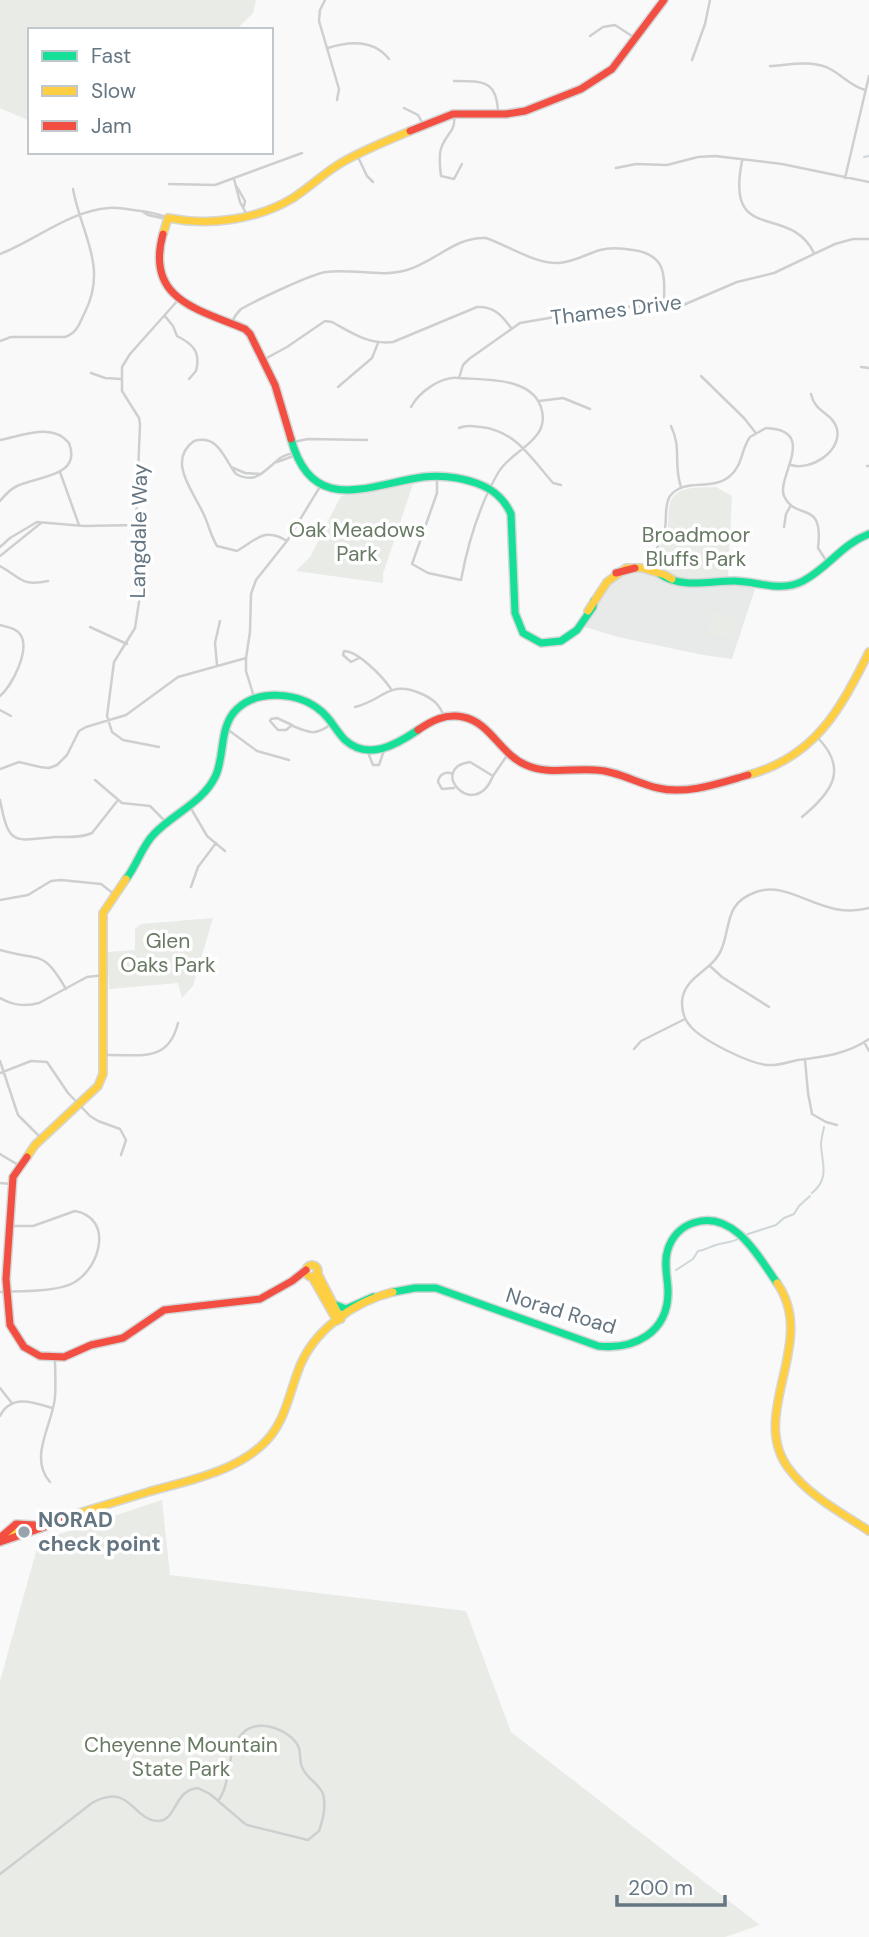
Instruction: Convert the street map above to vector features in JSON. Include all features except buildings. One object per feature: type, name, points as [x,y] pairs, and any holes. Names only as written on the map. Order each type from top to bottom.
[{"type":"street","points":[[325,0],[319,18],[339,89],[337,100]]},
{"type":"street","points":[[0,254],[80,214],[113,208],[148,211],[198,224],[247,215],[282,204],[341,163],[454,114],[498,115],[524,111],[600,81],[615,67],[664,0]]},
{"type":"street","points":[[692,60],[705,24],[709,0]]},
{"type":"street","points":[[590,36],[603,27],[615,25],[635,38]]},
{"type":"street","points":[[327,48],[343,43],[359,43],[380,50],[389,59]]},
{"type":"street","points":[[770,66],[817,64],[833,71],[850,85],[865,90]]},
{"type":"street","points":[[845,178],[869,76]]},
{"type":"street","points":[[454,82],[480,81],[491,88],[497,99],[498,115]]},
{"type":"street","points":[[404,108],[418,115],[424,126]]},
{"type":"street","points":[[454,114],[454,129],[443,143],[440,152],[441,176],[454,179],[462,164]]},
{"type":"street","points":[[169,184],[211,186],[302,153]]},
{"type":"street","points":[[357,155],[367,176],[373,182]]},
{"type":"street","points":[[617,168],[636,164],[667,165],[707,156],[790,165],[869,182]]},
{"type":"street","points":[[741,161],[737,186],[742,206],[755,217],[799,233],[808,240],[814,253]]},
{"type":"street","points":[[233,178],[244,198],[243,206],[247,215]]},
{"type":"street","points":[[0,341],[11,337],[65,337],[80,326],[94,289],[93,252],[73,189]]},
{"type":"street","points":[[168,218],[158,262],[164,283],[179,299],[248,332],[280,399],[296,454],[305,472],[321,485],[344,492],[437,476],[464,480],[490,489],[504,500],[511,514],[515,613],[523,633],[541,643],[561,641],[577,630],[605,583],[618,570],[627,566],[648,569],[688,583],[737,581],[766,587],[786,587],[811,576],[854,539],[869,534]]},
{"type":"street","points":[[231,324],[240,310],[315,275],[332,272],[402,272],[420,266],[461,242],[477,237],[549,262],[570,261],[610,248],[650,254],[657,259],[664,275],[664,307]]},
{"type":"street","name":"Thames Drive","points":[[459,378],[463,365],[520,323],[612,307],[681,306],[737,282],[774,273],[843,241],[869,239]]},
{"type":"street","points":[[91,373],[105,378],[121,379],[125,361],[179,299]]},
{"type":"street","points":[[262,360],[287,347],[325,321],[369,341],[393,342],[477,307],[487,307],[498,312],[511,328]]},
{"type":"street","points":[[165,316],[177,336],[190,342],[197,354],[196,371],[188,379]]},
{"type":"street","points":[[338,387],[372,358],[378,343]]},
{"type":"street","points":[[861,367],[869,368]]},
{"type":"street","points":[[701,376],[755,432]]},
{"type":"street","points":[[411,407],[415,400],[440,381],[459,378],[515,384],[526,388],[539,401],[543,415],[542,425],[536,438],[500,469],[478,512],[461,580],[441,577],[412,564],[436,493],[437,476]]},
{"type":"street","name":"Langdale Way","points":[[108,720],[106,708],[112,670],[135,628],[141,589],[136,525],[140,424],[125,398],[121,379]]},
{"type":"street","points":[[791,465],[803,467],[818,462],[831,449],[837,435],[834,422],[815,407],[811,394]]},
{"type":"street","points":[[539,401],[563,398],[590,409]]},
{"type":"street","points":[[459,428],[466,425],[498,429],[513,438],[553,483],[561,485]]},
{"type":"street","points":[[671,426],[678,445],[676,472],[681,487]]},
{"type":"street","points":[[648,569],[663,535],[668,501],[681,487],[706,486],[725,480],[739,466],[747,441],[755,432],[772,428],[787,436],[793,450],[791,465],[782,485],[784,496],[791,505],[810,513],[817,522],[820,533],[818,548],[827,562]]},
{"type":"street","points":[[0,440],[22,434],[59,434],[69,443],[72,452],[70,463],[60,472],[17,486],[0,501]]},
{"type":"street","points":[[293,442],[308,439],[367,440]]},
{"type":"street","points":[[287,541],[272,533],[266,533],[237,551],[217,546],[183,472],[182,457],[188,445],[194,441],[208,440],[219,447],[236,474],[254,478],[279,458],[296,454]]},
{"type":"street","points":[[60,472],[79,525]]},
{"type":"street","points":[[254,698],[246,671],[253,586],[287,541],[321,485]]},
{"type":"street","points":[[784,527],[791,505]]},
{"type":"street","points":[[6,551],[1,547],[10,538],[37,522],[136,525]]},
{"type":"street","points":[[0,556],[41,523]]},
{"type":"street","points":[[0,566],[23,582],[36,584],[48,581]]},
{"type":"street","points":[[217,665],[215,643],[220,621]]},
{"type":"street","points":[[0,625],[17,631],[23,645],[16,674],[0,696]]},
{"type":"street","points":[[90,627],[127,645]]},
{"type":"street","points":[[311,1274],[253,1301],[164,1310],[123,1338],[91,1345],[55,1358],[31,1352],[18,1341],[10,1325],[3,1292],[11,1184],[20,1166],[41,1138],[79,1105],[101,1081],[104,1055],[103,913],[132,872],[148,842],[167,822],[209,787],[220,758],[225,727],[237,709],[254,698],[272,695],[310,704],[321,712],[349,744],[367,750],[384,749],[444,716],[461,716],[477,722],[508,754],[523,764],[549,772],[603,771],[655,788],[679,790],[750,775],[792,757],[818,738],[846,699],[869,652]]},
{"type":"street","points":[[0,769],[19,762],[49,768],[57,765],[67,755],[79,731],[86,727],[134,711],[178,677],[246,658]]},
{"type":"street","points":[[359,658],[383,678],[391,689]]},
{"type":"street","points":[[355,707],[391,689],[407,688],[431,698],[439,705],[444,716]]},
{"type":"street","points":[[0,710],[11,716]]},
{"type":"street","points":[[292,725],[286,730],[278,730],[271,724],[271,719],[277,718],[292,725],[311,734],[322,731],[331,724]]},
{"type":"street","points":[[108,720],[113,733],[123,740],[159,747]]},
{"type":"street","points":[[225,727],[257,751],[289,760]]},
{"type":"street","points":[[802,817],[822,800],[833,781],[832,759],[826,746],[818,738]]},
{"type":"street","points":[[367,750],[373,765],[379,765],[384,749]]},
{"type":"street","points":[[453,774],[440,775],[438,782],[442,789],[454,788],[479,794],[486,789],[508,754]]},
{"type":"street","points":[[454,788],[453,774],[457,767],[471,762],[493,776]]},
{"type":"street","points":[[95,780],[118,800],[130,805],[150,806],[167,822]]},
{"type":"street","points":[[0,800],[8,831],[18,839],[30,841],[92,833],[118,800]]},
{"type":"street","points":[[189,804],[205,832],[225,850]]},
{"type":"street","points":[[191,887],[198,867],[216,843]]},
{"type":"street","points":[[0,900],[28,895],[51,881],[61,880],[101,884],[114,894]]},
{"type":"street","points":[[869,908],[838,911],[787,892],[756,892],[740,901],[730,914],[721,950],[710,966],[685,989],[682,1006],[685,1019],[704,1037],[756,1062],[775,1065],[834,1055],[869,1039]]},
{"type":"street","points":[[0,950],[44,959],[53,966],[66,989]]},
{"type":"street","points":[[710,966],[722,977],[769,1007]]},
{"type":"street","points":[[0,998],[12,1004],[31,1005],[87,977],[104,975]]},
{"type":"street","points":[[634,1049],[641,1041],[685,1019]]},
{"type":"street","points":[[104,1055],[160,1052],[171,1044],[178,1023]]},
{"type":"street","points":[[864,1042],[869,1051]]},
{"type":"street","points":[[805,1060],[812,1114],[837,1125]]},
{"type":"street","points":[[0,1061],[18,1115],[41,1138]]},
{"type":"street","points":[[2,1072],[31,1061],[47,1062],[79,1105],[98,1121],[120,1129],[126,1140],[121,1155]]},
{"type":"street","points":[[0,1154],[20,1166]]},
{"type":"street","points":[[0,1183],[11,1184]]},
{"type":"street","points":[[3,1292],[59,1287],[75,1282],[92,1266],[100,1240],[97,1224],[92,1217],[75,1211],[33,1226],[9,1226]]},
{"type":"street","name":"Norad Road","points":[[1,1538],[34,1525],[214,1472],[246,1459],[279,1424],[299,1367],[319,1334],[381,1295],[408,1288],[436,1288],[598,1346],[629,1346],[648,1337],[663,1319],[668,1297],[666,1256],[678,1232],[695,1221],[706,1219],[725,1222],[742,1237],[787,1297],[793,1315],[776,1428],[780,1456],[796,1479],[869,1531]]},
{"type":"street","points":[[311,1274],[332,1304],[339,1320]]},
{"type":"street","points":[[311,1274],[339,1320]]},
{"type":"street","points":[[332,1304],[346,1309],[381,1295]]},
{"type":"street","points":[[50,1482],[45,1476],[40,1458],[53,1408],[55,1358]]},
{"type":"street","points":[[0,1388],[11,1404]]},
{"type":"street","points":[[0,1416],[11,1404],[28,1401],[53,1408]]},
{"type":"street","name":"Norad Road","points":[[1,1538],[27,1534],[101,1506]]},
{"type":"street","points":[[0,1874],[99,1800],[107,1798],[123,1799],[146,1817],[163,1821],[181,1796],[191,1789],[201,1789],[247,1825],[303,1840],[312,1838],[320,1831],[324,1803],[318,1786],[303,1769],[299,1749],[294,1740],[280,1731],[260,1726],[247,1729],[237,1739],[226,1788],[218,1801]]},
{"type":"shaded area","points":[[631,572],[645,573],[687,588],[740,585],[755,589],[732,659],[618,637],[585,627],[607,586],[616,577]]},
{"type":"green space","points":[[0,0],[256,0],[253,13],[238,28],[28,28],[28,120],[0,108]]},
{"type":"green space","name":"Oak Meadows Park","points":[[413,484],[383,574],[383,583],[296,571],[310,557],[341,496]]},
{"type":"green space","name":"Broadmoor Bluffs Park","points":[[716,487],[732,496],[728,578],[686,580],[652,567],[667,530],[669,508],[675,495],[687,489]]},
{"type":"green space","points":[[714,610],[741,619],[735,641],[707,633]]},
{"type":"green space","name":"Glen Oaks Park","points":[[213,918],[193,986],[182,998],[178,983],[109,989],[107,952],[135,950],[135,929],[141,924]]},
{"type":"green space","name":"Cheyenne Mountain State Park","points":[[162,1500],[170,1575],[466,1611],[511,1732],[760,1925],[725,1937],[0,1937],[0,1681],[39,1541]]},
{"type":"waterway","points":[[864,157],[869,156]]},
{"type":"waterway","points":[[812,1193],[823,1176],[821,1145],[824,1127]]},
{"type":"waterway","points":[[745,1235],[776,1225],[794,1214],[810,1196]]},
{"type":"waterway","points":[[676,1270],[693,1259],[698,1251],[740,1238]]},
{"type":"traffic: fast","points":[[291,439],[300,463],[313,479],[327,487],[362,489],[423,477],[443,476],[476,483],[497,495],[511,514],[515,613],[523,633],[541,643],[561,641],[577,630],[593,607],[594,601]]},
{"type":"traffic: fast","points":[[660,574],[668,579],[686,583],[743,581],[786,586],[812,576],[859,538],[869,534]]},
{"type":"traffic: fast","points":[[126,879],[154,834],[204,793],[211,784],[219,767],[227,724],[237,709],[246,703],[256,698],[279,695],[302,700],[325,714],[345,740],[363,749],[372,750],[391,745],[418,730]]},
{"type":"traffic: fast","points":[[393,1292],[436,1288],[598,1346],[624,1345],[646,1336],[662,1318],[668,1292],[666,1260],[672,1240],[689,1225],[707,1220],[720,1223],[743,1238],[777,1283]]},
{"type":"traffic: fast","points":[[333,1304],[346,1309],[373,1297]]},
{"type":"traffic: slow","points":[[163,234],[168,218],[216,221],[248,216],[279,206],[341,163],[410,131]]},
{"type":"traffic: slow","points":[[588,611],[607,582],[626,568],[642,568],[672,579]]},
{"type":"traffic: slow","points":[[748,775],[791,756],[823,728],[836,712],[869,652]]},
{"type":"traffic: slow","points":[[27,1157],[35,1145],[98,1086],[103,1074],[103,913],[126,879]]},
{"type":"traffic: slow","points":[[312,1265],[318,1271],[312,1277],[306,1271],[312,1265]]},
{"type":"traffic: slow","points":[[317,1272],[341,1319]]},
{"type":"traffic: slow","points":[[312,1277],[337,1321]]},
{"type":"traffic: slow","points":[[777,1283],[788,1306],[791,1330],[775,1425],[778,1448],[789,1469],[806,1488],[869,1531]]},
{"type":"traffic: slow","points":[[0,1537],[208,1475],[249,1455],[275,1430],[304,1357],[313,1343],[349,1311],[393,1292]]},
{"type":"traffic: jam","points":[[410,131],[453,114],[506,114],[525,111],[581,89],[612,69],[664,0]]},
{"type":"traffic: jam","points":[[163,234],[159,256],[161,273],[168,287],[193,307],[245,329],[250,334],[275,385],[291,439]]},
{"type":"traffic: jam","points":[[616,573],[635,568]]},
{"type":"traffic: jam","points":[[418,730],[439,719],[463,717],[481,725],[509,754],[534,768],[604,771],[669,790],[703,787],[748,775]]},
{"type":"traffic: jam","points":[[27,1157],[13,1177],[6,1279],[10,1325],[24,1347],[40,1356],[64,1357],[91,1345],[123,1338],[164,1310],[260,1299],[306,1270]]},
{"type":"traffic: jam","points":[[0,1542],[68,1519]]},
{"type":"traffic: jam","points":[[2,1536],[16,1524],[34,1525]]},
{"type":"place","name":"NORAD check point","points":[[24,1532]]}]
